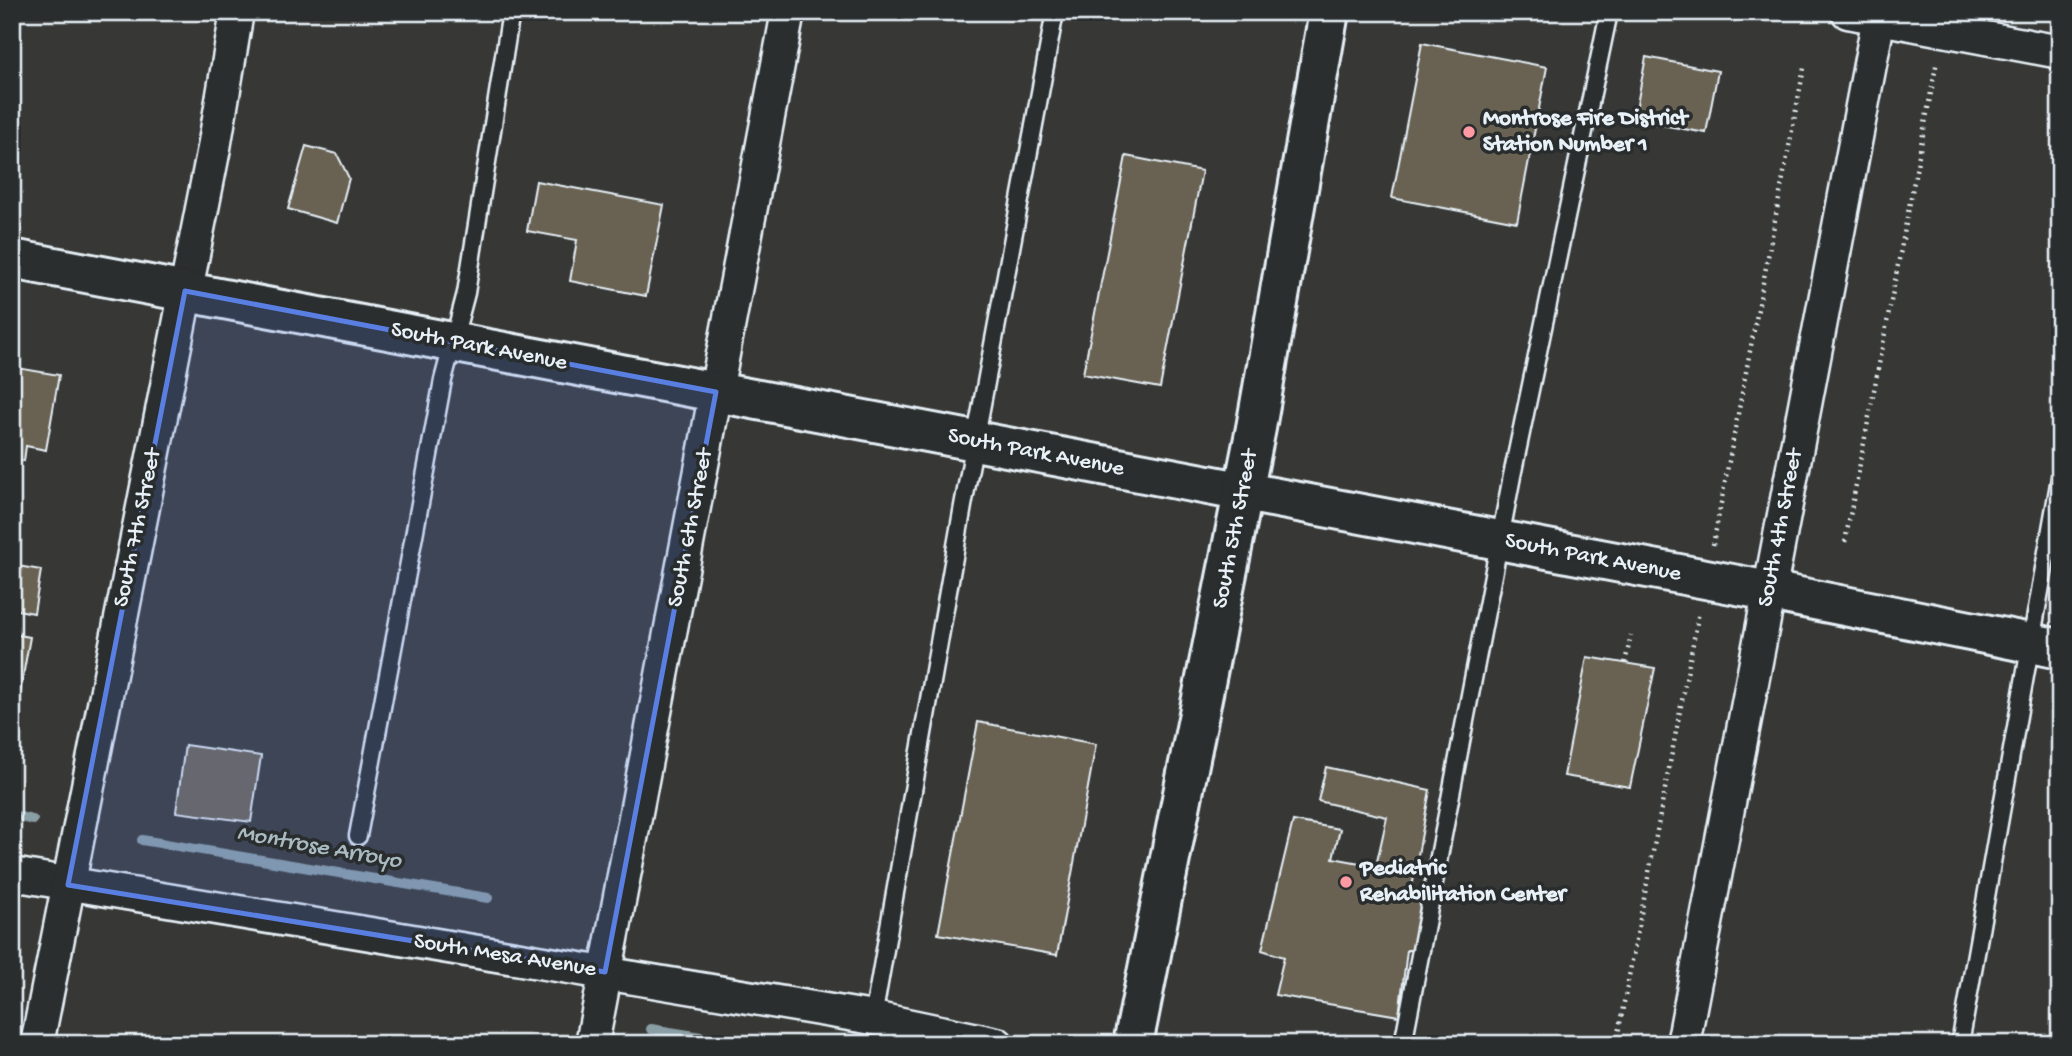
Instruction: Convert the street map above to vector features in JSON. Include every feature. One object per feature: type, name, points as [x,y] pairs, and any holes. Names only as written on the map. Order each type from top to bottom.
[{"type":"street","name":"South 7th Street","points":[[37,1044],[83,794],[185,291],[236,12]]},
{"type":"street","name":"South 6th Street","points":[[592,1044],[788,12]]},
{"type":"street","name":"South 5th Street","points":[[1133,1044],[1256,428],[1329,12]]},
{"type":"street","points":[[1848,12],[1879,15],[2060,52]]},
{"type":"street","name":"South 4th Street","points":[[1683,1044],[1879,15]]},
{"type":"street","name":"South Park Avenue","points":[[12,259],[1706,579],[2045,646]]},
{"type":"street","name":"South Mesa Avenue","points":[[12,874],[873,1018],[998,1044]]},
{"type":"lane","points":[[358,836],[443,380],[455,343],[466,293],[511,12]]},
{"type":"lane","points":[[873,1018],[975,441],[1055,12]]},
{"type":"lane","points":[[1402,1044],[1500,540],[1609,12]]},
{"type":"lane","points":[[1960,1044],[2045,646],[2060,478]]},
{"type":"path","points":[[1845,542],[1940,48]]},
{"type":"path","points":[[1616,1044],[1804,68]]},
{"type":"path","points":[[1625,663],[1631,635]]},
{"type":"highlighted area","points":[[185,291],[716,392],[605,972],[68,885]]},
{"type":"building","name":"Montrose Fire District Station Number 1","points":[[1422,43],[1547,67],[1517,222],[1392,198]]},
{"type":"building","points":[[1646,57],[1718,71],[1706,133],[1634,120]]},
{"type":"building","points":[[306,146],[337,154],[349,178],[337,223],[288,209]]},
{"type":"building","points":[[1126,156],[1202,171],[1160,388],[1083,374]]},
{"type":"building","points":[[536,181],[664,205],[646,296],[570,281],[577,240],[527,231]]},
{"type":"building","points":[[12,357],[19,359],[17,368],[59,375],[46,450],[26,446],[24,461],[12,459]]},
{"type":"building","points":[[12,565],[41,570],[34,613],[12,609]]},
{"type":"building","points":[[12,634],[30,637],[20,693],[12,692]]},
{"type":"building","points":[[1587,657],[1655,668],[1630,787],[1564,776]]},
{"type":"building","points":[[978,722],[1096,744],[1057,955],[938,934]]},
{"type":"building","points":[[185,745],[261,756],[251,822],[176,812]]},
{"type":"building","name":"Pediatric Rehabilitation Center","points":[[1326,767],[1430,790],[1410,898],[1426,906],[1416,950],[1407,950],[1399,1016],[1275,995],[1284,957],[1262,950],[1293,821],[1340,829],[1333,858],[1376,866],[1387,817],[1318,801]]},
{"type":"waterway","name":"Montrose Arroyo","points":[[12,815],[33,820]]},
{"type":"waterway","name":"Montrose Arroyo","points":[[142,840],[488,898]]},
{"type":"waterway","name":"Montrose Arroyo","points":[[651,1029],[726,1041],[775,1044]]},
{"type":"place","name":"Montrose Fire District Station Number 1","points":[[1469,132]]},
{"type":"place","name":"Pediatric Rehabilitation Center","points":[[1346,882]]}]
